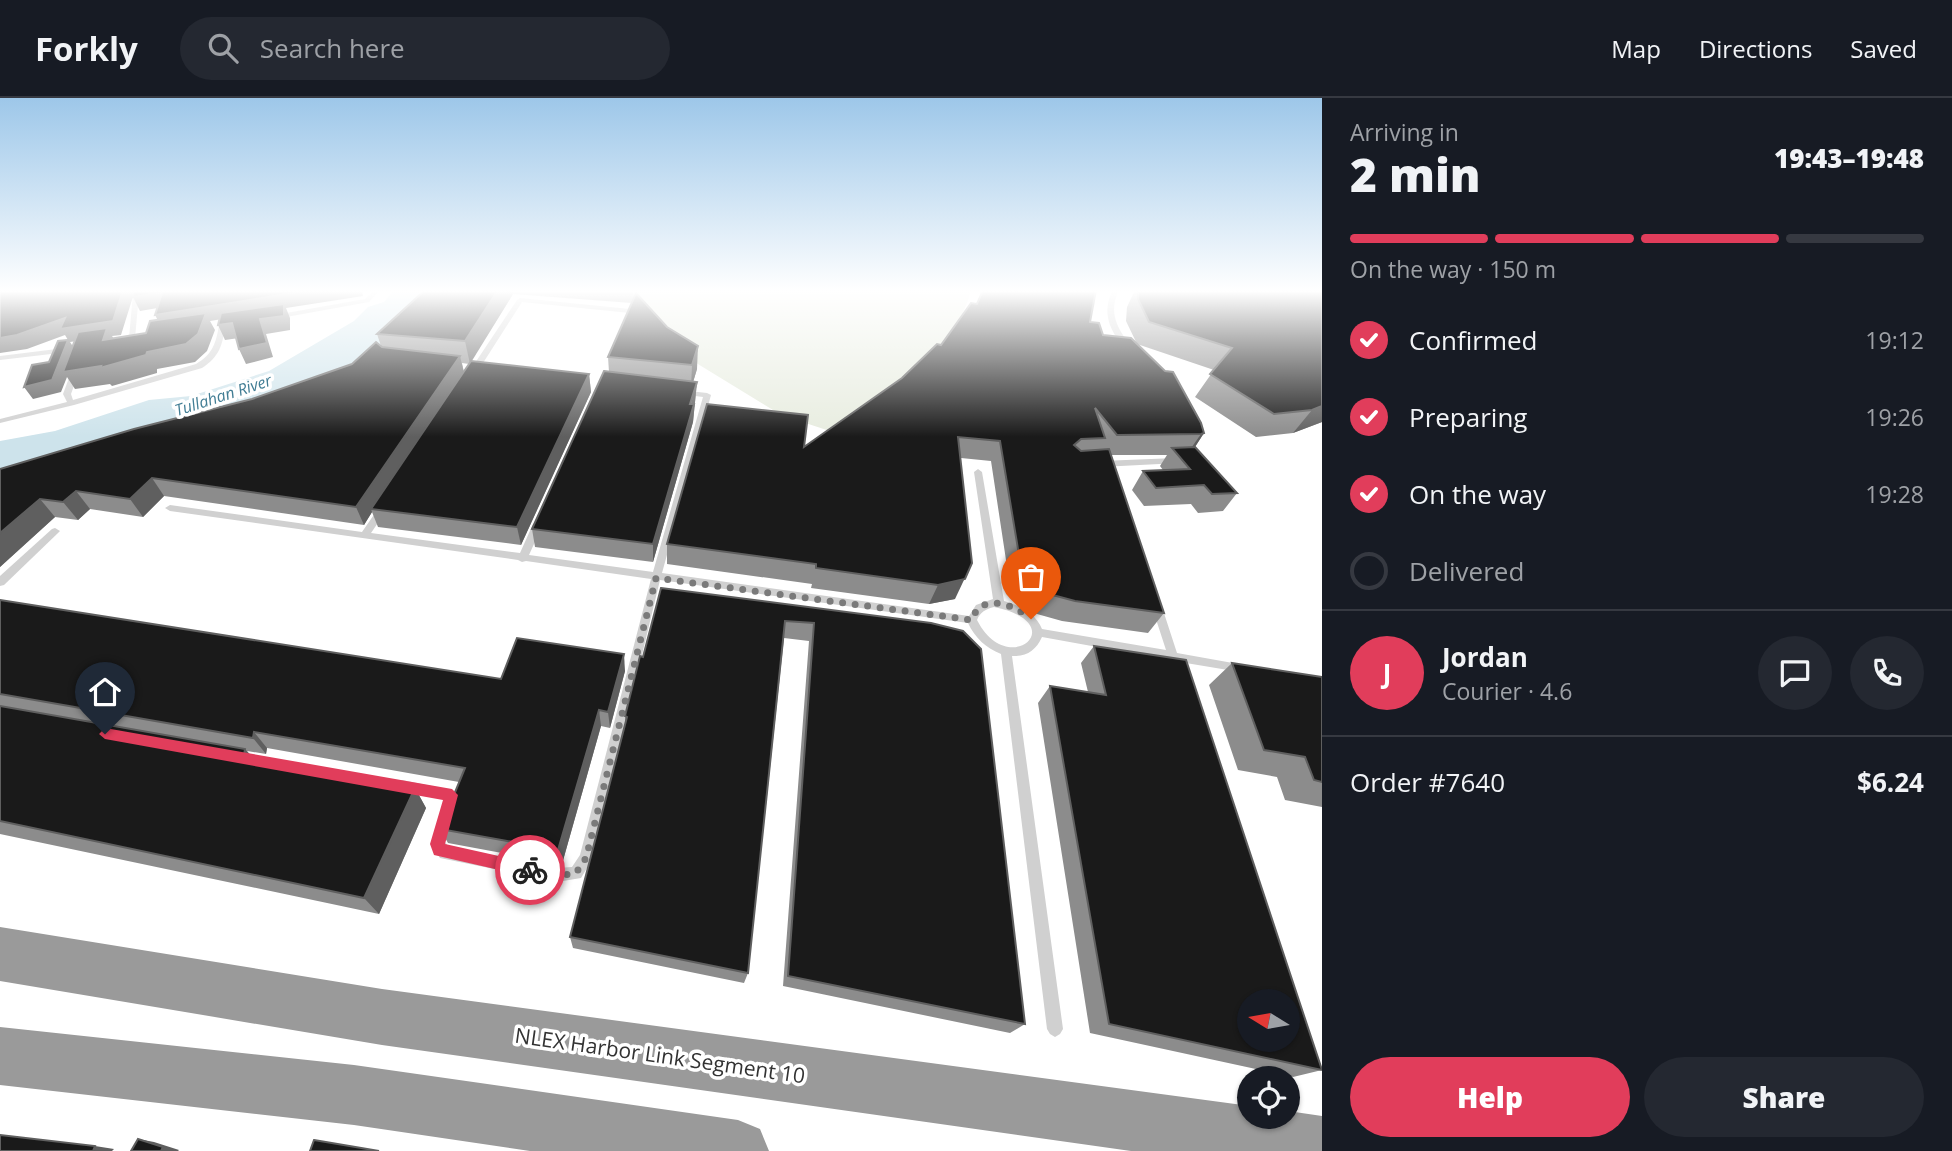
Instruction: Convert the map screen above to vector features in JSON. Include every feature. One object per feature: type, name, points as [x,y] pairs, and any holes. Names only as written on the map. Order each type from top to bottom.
[{"type":"highway","name":"NLEX Harbor Link Segment 10","points":[[0,954],[382,1017],[1322,1147]]},
{"type":"highway","points":[[0,1056],[354,1095],[738,1151]]},
{"type":"lane","points":[[120,340],[125,339]]},
{"type":"lane","points":[[0,421],[199,366],[214,357],[220,339]]},
{"type":"lane","points":[[468,380],[494,339]]},
{"type":"lane","points":[[1121,339],[1134,355]]},
{"type":"lane","points":[[0,358],[72,349]]},
{"type":"lane","points":[[71,403],[67,394],[80,359]]},
{"type":"lane","points":[[463,368],[488,371]]},
{"type":"lane","points":[[393,784],[452,795],[438,844],[445,853],[557,876],[576,873],[586,858],[656,578],[706,395],[667,391]]},
{"type":"lane","points":[[1097,464],[1190,460]]},
{"type":"lane","points":[[978,472],[999,604]]},
{"type":"lane","points":[[365,536],[387,503]]},
{"type":"lane","points":[[170,508],[656,578],[972,620]]},
{"type":"lane","points":[[522,559],[545,509]]},
{"type":"lane","points":[[0,582],[55,531]]},
{"type":"lane","points":[[1152,592],[1182,684]]},
{"type":"lane","points":[[999,604],[1021,610],[1031,619],[1038,632],[1036,642],[1026,649],[1006,650],[984,640],[972,620],[975,612],[982,606],[999,604]]},
{"type":"lane","points":[[1038,632],[1254,670]]},
{"type":"lane","points":[[1006,650],[1055,1029]]},
{"type":"shaded area","points":[[667,339],[947,339],[919,372],[842,435],[781,415],[675,350]]},
{"type":"water","name":"Tullahan River","points":[[323,339],[392,339],[378,355],[287,402],[0,486],[0,441],[55,431],[149,400],[191,396],[269,371]]},
{"type":"building","points":[[75,339],[192,339],[186,344],[147,352],[146,355],[100,368],[101,366],[63,372]]},
{"type":"building","points":[[236,339],[266,339],[267,343],[239,349]]},
{"type":"building","points":[[616,339],[687,339],[698,346],[692,365],[608,357]]},
{"type":"building","points":[[945,339],[1132,339],[1165,371],[1173,372],[1204,433],[1117,435],[1095,408],[1105,438],[1081,439],[1074,445],[1081,451],[1109,449],[1164,613],[1075,601],[1049,594],[1022,573],[1000,441],[958,437],[972,563],[965,579],[938,585],[816,568],[816,564],[667,544],[707,404],[808,415],[804,447],[902,378],[937,344],[941,345]]},
{"type":"building","points":[[1204,339],[1322,339],[1322,406],[1312,410],[1274,414],[1210,374],[1232,348]]},
{"type":"building","points":[[68,340],[52,380],[24,387],[32,365],[49,362],[58,341]]},
{"type":"building","points":[[376,342],[382,347],[460,356],[356,507],[152,478],[130,499],[76,491],[63,502],[40,499],[0,533],[0,469],[134,429],[252,399],[352,364]]},
{"type":"building","points":[[471,361],[589,374],[517,527],[371,509]]},
{"type":"building","points":[[604,371],[697,382],[690,404],[694,404],[653,544],[532,529]]},
{"type":"building","points":[[1195,447],[1237,493],[1212,494],[1204,485],[1156,488],[1143,471],[1190,469],[1172,448]]},
{"type":"building","points":[[661,588],[931,623],[963,631],[981,649],[1025,1024],[788,976],[814,623],[785,621],[748,973],[570,937],[627,717],[625,716],[640,656],[643,657]]},
{"type":"building","points":[[0,600],[501,679],[517,638],[624,654],[608,712],[599,710],[558,850],[440,829],[465,768],[254,732],[253,738],[0,694]]},
{"type":"building","points":[[1094,646],[1186,660],[1295,989],[1237,989],[1237,1052],[1109,1024],[1050,686],[1106,695]]},
{"type":"building","points":[[1232,663],[1322,677],[1322,782],[1314,780],[1305,757],[1264,750]]},
{"type":"building","points":[[0,706],[245,749],[244,756],[415,788],[364,898],[0,821]]},
{"type":"building","points":[[1300,1004],[1322,1070],[1239,1052],[1300,1052]]},
{"type":"building","points":[[0,1135],[95,1146],[93,1151],[0,1151]]},
{"type":"building","points":[[138,1139],[163,1147],[161,1151],[131,1151]]},
{"type":"building","points":[[314,1140],[379,1151],[310,1151]]},
{"type":"way so far","points":[[530,870],[557,876],[576,873],[586,858],[656,578],[972,620],[975,612],[982,606],[1007,604],[1021,610],[1031,619]]},
{"type":"route","points":[[105,734],[452,795],[453,800],[438,844],[439,850],[530,870]]}]
